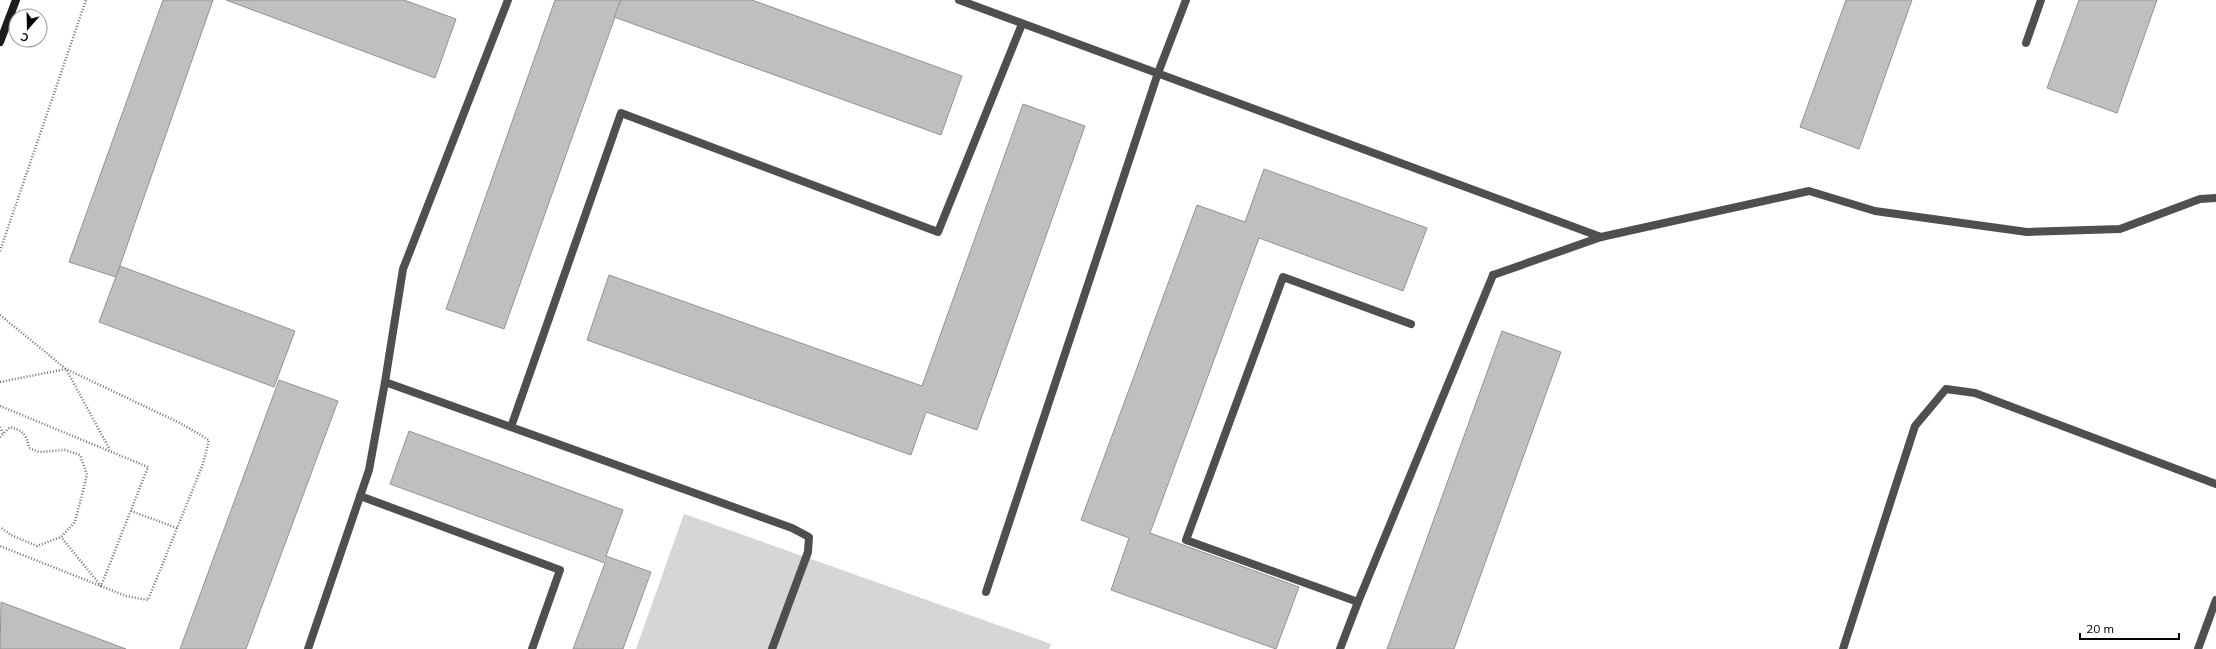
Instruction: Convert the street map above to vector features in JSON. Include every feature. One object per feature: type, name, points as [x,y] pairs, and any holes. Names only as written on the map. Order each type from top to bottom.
[{"type":"main road","points":[[0,42],[16,0]]},
{"type":"street","points":[[308,649],[369,470],[385,382],[402,269],[508,0]]},
{"type":"street","points":[[959,0],[1601,237]]},
{"type":"street","points":[[986,592],[1158,73],[1186,0]]},
{"type":"street","points":[[2026,43],[2041,0]]},
{"type":"street","points":[[511,427],[621,113],[938,232],[1022,24]]},
{"type":"street","points":[[1340,649],[1358,602],[1494,275],[1601,237],[1809,191],[1875,211],[2027,232],[2120,229],[2200,199],[2216,198]]},
{"type":"street","points":[[1358,602],[1186,540],[1283,277],[1411,324]]},
{"type":"street","points":[[385,382],[792,528],[809,537],[808,552],[772,649]]},
{"type":"street","points":[[1843,649],[1915,426],[1946,389],[1975,393],[2216,484]]},
{"type":"street","points":[[360,496],[560,570],[532,649]]},
{"type":"street","points":[[2198,649],[2216,600]]},
{"type":"path","points":[[0,251],[86,0]]},
{"type":"path","points":[[0,315],[66,369],[180,423],[209,440],[203,464],[148,600],[126,596],[0,546]]},
{"type":"path","points":[[0,382],[66,369]]},
{"type":"path","points":[[66,369],[110,450]]},
{"type":"path","points":[[0,406],[110,450],[148,467],[101,586]]},
{"type":"path","points":[[0,427],[3,432]]},
{"type":"path","points":[[0,437],[3,432],[10,427],[18,429],[27,436],[29,448],[38,452],[65,450],[80,455],[87,475],[74,522],[61,537],[37,546],[11,535],[0,526]]},
{"type":"path","points":[[131,511],[178,528]]},
{"type":"path","points":[[61,537],[101,586]]},
{"type":"shaded area","points":[[684,514],[1051,644],[1049,649],[636,649]]},
{"type":"building","points":[[163,0],[213,0],[116,277],[69,262]]},
{"type":"building","points":[[226,0],[404,0],[456,19],[435,78]]},
{"type":"building","points":[[555,0],[621,0],[504,329],[446,309]]},
{"type":"building","points":[[621,0],[752,0],[962,76],[941,135],[614,17]]},
{"type":"building","points":[[1846,0],[1912,0],[1859,149],[1800,127]]},
{"type":"building","points":[[2079,0],[2157,0],[2117,113],[2047,88]]},
{"type":"building","points":[[1023,104],[1085,126],[977,430],[926,412],[911,455],[587,340],[609,275],[922,386]]},
{"type":"building","points":[[1264,169],[1427,228],[1403,291],[1259,238],[1150,533],[1299,587],[1276,649],[1111,590],[1129,538],[1081,520],[1197,205],[1245,222]]},
{"type":"building","points":[[120,266],[295,331],[274,387],[99,322]]},
{"type":"building","points":[[1502,331],[1561,352],[1454,649],[1387,649]]},
{"type":"building","points":[[279,380],[338,401],[246,649],[180,649]]},
{"type":"building","points":[[409,431],[623,510],[606,556],[651,572],[623,649],[573,649],[605,563],[390,484]]},
{"type":"building","points":[[1,602],[126,649],[0,649]]}]
